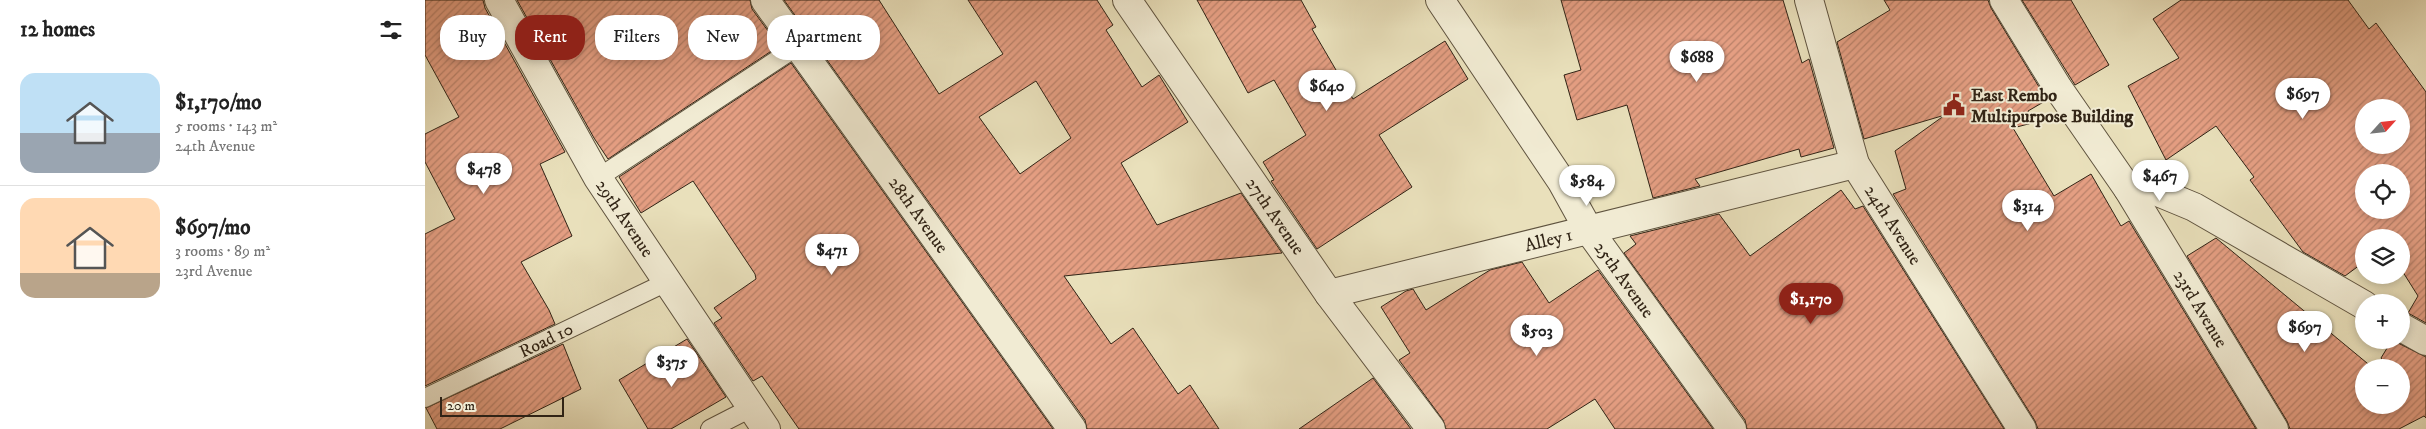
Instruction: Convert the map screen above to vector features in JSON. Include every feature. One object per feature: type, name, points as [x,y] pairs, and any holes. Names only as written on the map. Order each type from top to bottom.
[{"type":"street","name":"29th Avenue","points":[[499,0],[599,178],[758,419]]},
{"type":"street","name":"28th Avenue","points":[[765,0],[776,15]]},
{"type":"street","name":"27th Avenue","points":[[1127,0],[1329,294],[1431,429]]},
{"type":"street","name":"25th Avenue","points":[[1440,0],[1562,182],[1588,229],[1731,429]]},
{"type":"street","name":"24th Avenue","points":[[1809,0],[1855,164],[2022,429]]},
{"type":"street","name":"23rd Avenue","points":[[2004,0],[2058,88],[2128,190],[2274,429]]},
{"type":"street","name":"28th Avenue","points":[[808,60],[1072,429]]},
{"type":"street","name":"Alley 1","points":[[1329,294],[1855,164]]},
{"type":"street","points":[[2128,190],[2153,190],[2194,207],[2355,300]]},
{"type":"street","points":[[2410,332],[2426,341]]},
{"type":"lane","points":[[599,178],[777,60]]},
{"type":"lane","name":"Road 10","points":[[425,398],[667,282]]},
{"type":"lane","points":[[710,429],[758,419]]},
{"type":"building","points":[[425,0],[483,0],[489,15],[440,15],[440,60],[505,60],[505,44],[565,152],[540,164],[572,236],[521,262],[555,324],[425,386],[425,234],[455,219],[425,162],[425,134],[459,117],[425,55]]},
{"type":"building","points":[[517,0],[750,0],[752,9],[756,15],[688,15],[688,60],[757,60],[757,16],[767,30],[767,54],[608,159],[594,138],[550,60],[585,60],[585,15],[525,15]]},
{"type":"building","points":[[784,0],[879,0],[939,94],[1003,54],[968,0],[1097,0],[1113,25],[1106,30],[1142,87],[1159,75],[1188,122],[1121,163],[1157,225],[1241,193],[1282,253],[1064,276],[1111,344],[1133,328],[1178,394],[1190,385],[1219,429],[1087,429],[1085,420],[827,60],[880,60],[880,15],[795,15]],"holes":[[[1036,81],[1071,138],[1020,174],[979,117]]]},
{"type":"building","points":[[1197,0],[1301,0],[1316,27],[1312,29],[1353,99],[1445,41],[1468,79],[1379,135],[1412,187],[1317,249],[1271,181],[1274,180],[1263,162],[1306,135],[1274,80],[1248,93]]},
{"type":"building","points":[[1561,0],[1783,0],[1802,63],[1809,59],[1834,148],[1801,157],[1799,149],[1695,179],[1700,186],[1653,198],[1627,105],[1577,120],[1564,75],[1581,70]]},
{"type":"building","points":[[1884,0],[1988,0],[2047,100],[2028,111],[2032,123],[2013,128],[2054,196],[2091,174],[2121,226],[2129,221],[2256,429],[2038,429],[2035,421],[1893,194],[1906,189],[1895,151],[1945,115],[1864,139],[1837,42],[1890,10]]},
{"type":"building","points":[[2022,0],[2071,0],[2109,65],[2075,85]]},
{"type":"building","points":[[2181,0],[2348,0],[2369,29],[2376,23],[2426,92],[2426,323],[2410,314],[2410,310],[2418,296],[2410,283],[2410,229],[2355,229],[2355,269],[2345,276],[2303,252],[2250,180],[2254,177],[2216,126],[2166,160],[2128,86],[2179,58],[2153,19]]},
{"type":"building","points":[[791,63],[1053,429],[799,429],[762,376],[753,381],[714,323],[722,318],[714,308],[756,279],[755,274],[693,181],[641,213],[619,177]]},
{"type":"building","points":[[1841,190],[1855,209],[1863,206],[2004,429],[1747,429],[1745,420],[1624,253],[1636,244],[1630,236],[1719,214],[1750,256]]},
{"type":"building","points":[[2216,238],[2362,359],[2355,359],[2355,414],[2410,414],[2410,359],[2381,358],[2386,349],[2410,349],[2426,357],[2426,418],[2424,416],[2399,429],[2290,429],[2287,421],[2187,256]]},
{"type":"building","points":[[1522,262],[1549,303],[1598,270],[1713,429],[1615,429],[1595,399],[1547,429],[1446,429],[1443,420],[1399,360],[1410,353],[1381,307],[1406,291],[1413,289],[1426,310],[1490,270]]},
{"type":"building","points":[[687,339],[726,397],[671,429],[648,429],[619,380]]},
{"type":"building","points":[[563,344],[581,389],[500,429],[437,429],[426,408]]},
{"type":"building","points":[[1373,378],[1411,429],[1299,429]]},
{"type":"place","name":"East Rembo Multipurpose Building","points":[[1954,105]]}]
